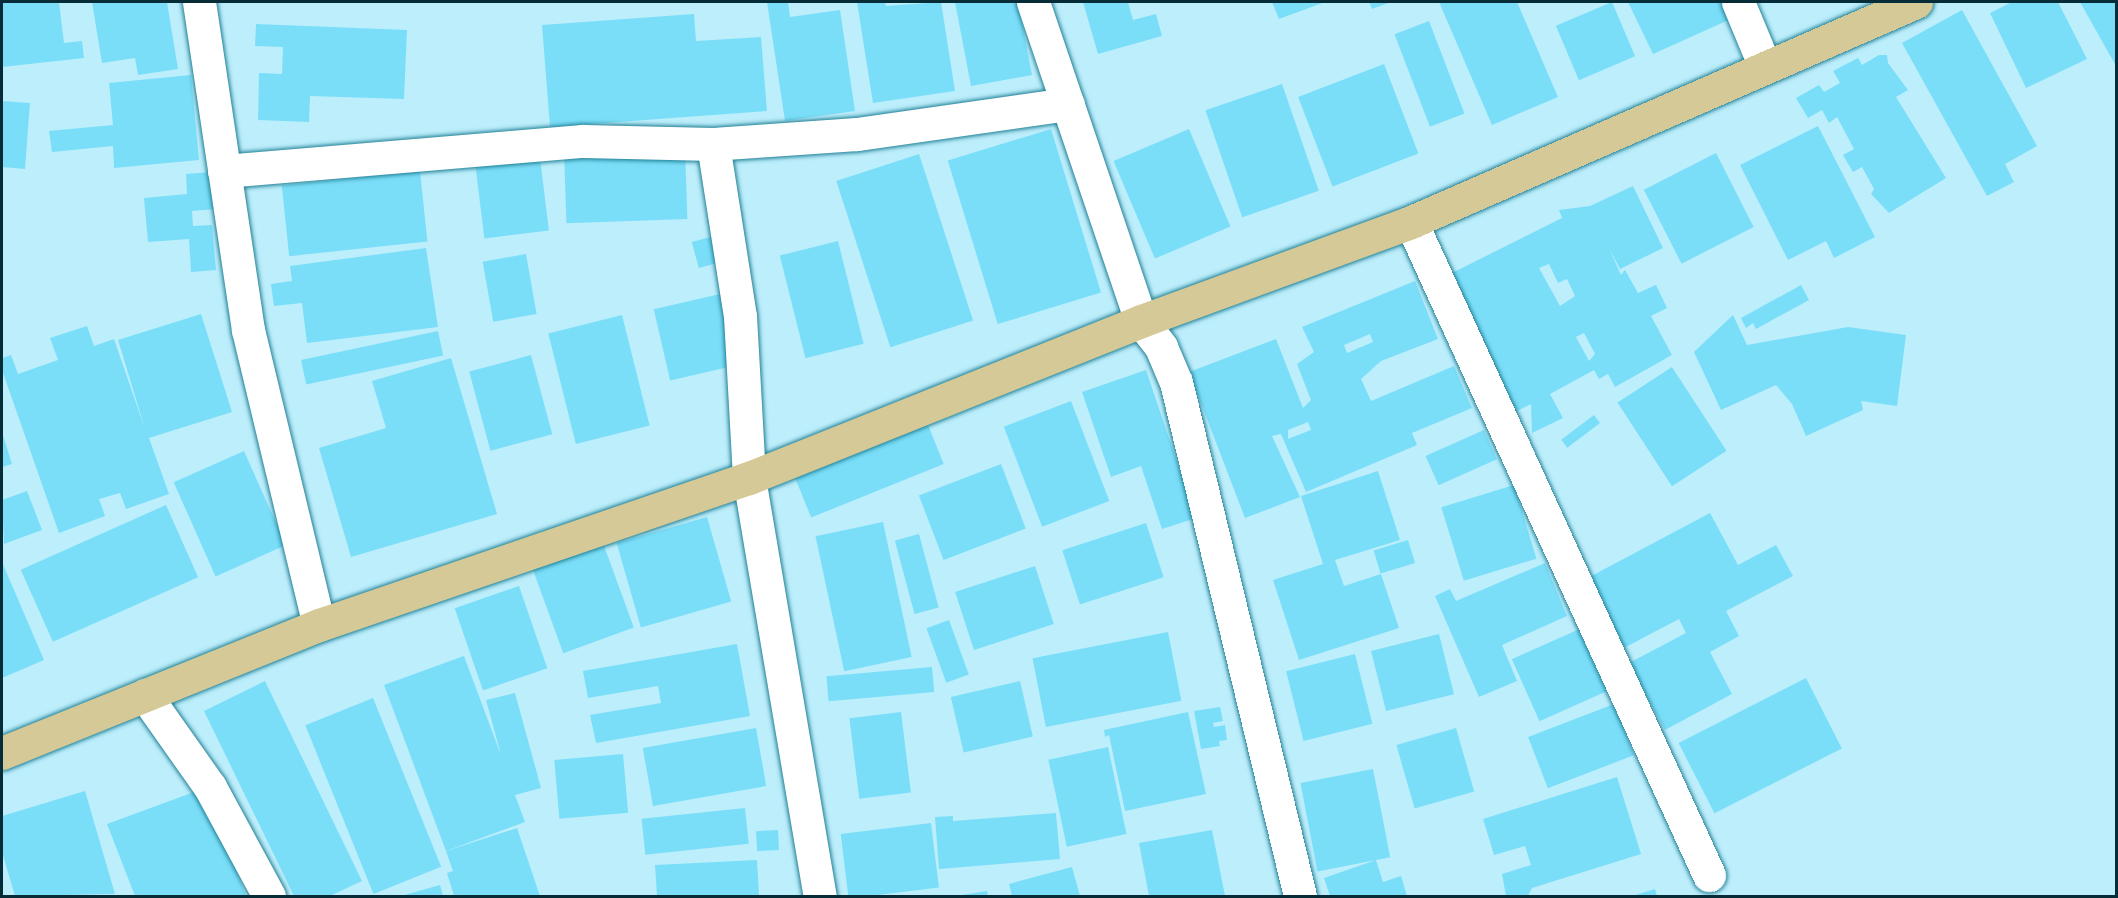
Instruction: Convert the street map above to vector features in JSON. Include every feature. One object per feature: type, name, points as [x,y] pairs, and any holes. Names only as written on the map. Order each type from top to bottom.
[{"type":"main road","points":[[2,753],[319,625],[749,478],[1141,321],[1411,222],[1916,2]]},
{"type":"street","points":[[199,2],[248,330],[319,625]]},
{"type":"street","points":[[1033,2],[1141,321],[1161,347],[1176,382],[1300,897]]},
{"type":"street","points":[[1738,2],[1765,67]]},
{"type":"street","points":[[224,171],[583,141],[713,144],[857,134],[1068,104]]},
{"type":"street","points":[[713,144],[740,316],[749,478],[820,897]]},
{"type":"street","points":[[1411,222],[1708,875]]},
{"type":"street","points":[[145,695],[210,787],[269,897]]},
{"type":"building","points":[[2,2],[59,2],[64,43],[82,41],[84,58],[2,67]]},
{"type":"building","points":[[92,2],[167,2],[178,69],[138,75],[135,58],[102,63]]},
{"type":"building","points":[[767,2],[788,2],[790,17],[840,10],[855,111],[785,121]]},
{"type":"building","points":[[857,2],[885,2],[886,6],[941,2],[955,91],[873,103]]},
{"type":"building","points":[[955,2],[1018,2],[1032,75],[971,86]]},
{"type":"building","points":[[1083,2],[1128,2],[1133,20],[1156,14],[1162,36],[1098,54]]},
{"type":"building","points":[[1272,2],[1325,2],[1279,19]]},
{"type":"building","points":[[1369,2],[1391,2],[1372,9]]},
{"type":"building","points":[[1439,2],[1517,2],[1558,97],[1492,125]]},
{"type":"building","points":[[1612,2],[1635,56],[1579,80],[1556,26]]},
{"type":"building","points":[[1628,2],[1726,2],[1733,18],[1653,54]]},
{"type":"building","points":[[2012,2],[2058,2],[2087,59],[2026,88],[1990,13]]},
{"type":"building","points":[[2080,2],[2116,2],[2116,66]]},
{"type":"building","points":[[1962,10],[2037,146],[2005,164],[2014,182],[1987,196],[1902,43]]},
{"type":"building","points":[[694,14],[696,41],[761,37],[767,111],[550,127],[542,25]]},
{"type":"building","points":[[1429,21],[1464,113],[1430,127],[1394,34]]},
{"type":"building","points":[[256,24],[407,30],[404,99],[310,96],[309,122],[258,120],[259,73],[282,74],[283,47],[255,46]]},
{"type":"building","points":[[1879,55],[1887,55],[1888,63],[1908,90],[1896,97],[1946,178],[1889,213],[1871,194],[1874,189],[1862,167],[1853,172],[1843,155],[1854,149],[1837,117],[1829,123],[1822,110],[1808,118],[1796,98],[1819,85],[1824,92],[1840,83],[1833,71],[1858,58],[1862,65]]},
{"type":"building","points":[[1384,64],[1418,154],[1333,187],[1298,97]]},
{"type":"building","points":[[191,75],[199,160],[114,168],[113,146],[52,152],[49,131],[113,125],[109,83]]},
{"type":"building","points":[[1282,84],[1319,191],[1242,217],[1205,110]]},
{"type":"building","points":[[2,101],[30,103],[25,169],[2,167]]},
{"type":"building","points":[[1818,126],[1875,237],[1834,258],[1826,241],[1788,260],[1740,165]]},
{"type":"building","points":[[1051,129],[1101,293],[998,324],[948,161]]},
{"type":"building","points":[[1189,129],[1230,227],[1155,259],[1114,161]]},
{"type":"building","points":[[685,150],[687,219],[566,223],[564,154]]},
{"type":"building","points":[[1716,153],[1754,227],[1682,264],[1644,190]]},
{"type":"building","points":[[919,154],[973,320],[890,347],[836,181]]},
{"type":"building","points":[[540,158],[549,230],[484,238],[475,166]]},
{"type":"building","points":[[420,171],[427,242],[289,256],[282,186]]},
{"type":"building","points":[[212,172],[215,209],[192,211],[193,226],[212,225],[216,270],[191,272],[189,239],[148,242],[144,198],[187,194],[186,174]]},
{"type":"building","points":[[1633,186],[1663,248],[1620,269],[1609,248],[1621,275],[1625,270],[1638,293],[1656,285],[1667,308],[1651,316],[1672,355],[1615,387],[1608,374],[1599,379],[1594,370],[1550,394],[1563,418],[1532,433],[1531,404],[1515,412],[1444,277],[1562,218],[1559,210],[1590,206]],"holes":[[[1549,264],[1558,283],[1567,279],[1575,296],[1560,306],[1539,268]],[[1584,333],[1595,354],[1589,361],[1576,337]]]},
{"type":"building","points":[[714,236],[721,262],[699,268],[692,242]]},
{"type":"building","points":[[838,241],[864,344],[805,358],[780,256]]},
{"type":"building","points":[[426,248],[438,327],[307,343],[302,303],[274,306],[271,284],[292,281],[290,266]]},
{"type":"building","points":[[526,254],[537,314],[493,322],[483,262]]},
{"type":"building","points":[[1415,281],[1438,339],[1381,361],[1361,379],[1371,401],[1454,366],[1472,408],[1412,433],[1417,445],[1306,492],[1281,434],[1272,436],[1300,497],[1245,518],[1189,372],[1276,339],[1303,408],[1311,400],[1297,364],[1314,352],[1302,327]],"holes":[[[1370,334],[1373,342],[1347,353],[1344,345]],[[1308,422],[1311,430],[1288,439],[1288,430]]]},
{"type":"building","points":[[1801,285],[1809,300],[1756,329],[1753,323],[1746,328],[1741,318]]},
{"type":"building","points":[[720,294],[736,365],[670,380],[654,309]]},
{"type":"building","points":[[201,314],[232,412],[149,438],[169,494],[126,509],[120,493],[99,499],[105,516],[59,533],[2,370],[2,358],[11,355],[18,374],[58,360],[50,338],[87,326],[94,346],[114,339],[145,429],[118,340]]},
{"type":"building","points":[[622,315],[650,426],[576,444],[548,333]]},
{"type":"building","points":[[1733,315],[1747,345],[1848,327],[1906,335],[1897,406],[1861,401],[1863,410],[1806,436],[1792,404],[1776,385],[1721,410],[1694,352]]},
{"type":"building","points":[[438,331],[443,355],[306,385],[301,360]]},
{"type":"building","points":[[531,355],[552,434],[490,451],[469,372]]},
{"type":"building","points":[[451,358],[497,514],[351,557],[319,448],[386,428],[372,381]]},
{"type":"building","points":[[1672,367],[1726,451],[1672,486],[1617,402]]},
{"type":"building","points":[[1146,370],[1196,518],[1162,529],[1141,466],[1111,477],[1082,392]]},
{"type":"building","points":[[1071,401],[1109,501],[1042,527],[1004,427]]},
{"type":"building","points":[[1594,415],[1600,423],[1567,448],[1561,440]]},
{"type":"building","points":[[928,425],[944,464],[811,518],[795,479]]},
{"type":"building","points":[[1484,430],[1497,459],[1439,485],[1426,456]]},
{"type":"building","points":[[2,432],[12,464],[2,467]]},
{"type":"building","points":[[244,451],[286,545],[216,576],[174,482]]},
{"type":"building","points":[[1001,464],[1026,528],[944,560],[919,496]]},
{"type":"building","points":[[1378,471],[1400,540],[1335,560],[1344,586],[1381,574],[1399,628],[1299,660],[1273,580],[1323,564],[1301,496]]},
{"type":"building","points":[[1514,485],[1537,559],[1464,581],[1441,507]]},
{"type":"building","points":[[27,491],[42,530],[4,544],[2,500]]},
{"type":"building","points":[[166,505],[198,577],[53,642],[21,570]]},
{"type":"building","points":[[1710,513],[1738,565],[1776,545],[1793,576],[1726,611],[1739,636],[1710,652],[1732,694],[1665,730],[1629,663],[1686,633],[1679,619],[1620,650],[1582,581]]},
{"type":"building","points":[[707,517],[731,602],[641,628],[617,543]]},
{"type":"building","points":[[883,522],[912,657],[844,671],[816,536]]},
{"type":"building","points":[[1146,523],[1164,577],[1080,604],[1062,550]]},
{"type":"building","points":[[919,534],[939,607],[915,614],[895,540]]},
{"type":"building","points":[[1408,540],[1415,563],[1381,573],[1374,551]]},
{"type":"building","points":[[603,543],[634,628],[563,653],[533,569]]},
{"type":"building","points":[[2,562],[44,660],[2,678]]},
{"type":"building","points":[[1545,563],[1567,616],[1502,645],[1517,681],[1479,697],[1435,596],[1450,589],[1456,601]]},
{"type":"building","points":[[1035,566],[1054,624],[974,650],[955,592]]},
{"type":"building","points":[[519,586],[547,668],[483,690],[455,608]]},
{"type":"building","points":[[949,620],[969,675],[946,683],[926,628]]},
{"type":"building","points":[[1584,627],[1612,689],[1539,721],[1512,659]]},
{"type":"building","points":[[1168,632],[1181,701],[1046,727],[1033,658]]},
{"type":"building","points":[[1439,634],[1454,694],[1386,711],[1371,651]]},
{"type":"building","points":[[737,644],[750,716],[596,743],[590,715],[661,703],[658,686],[588,698],[583,671]]},
{"type":"building","points":[[1355,654],[1372,724],[1304,741],[1286,671]]},
{"type":"building","points":[[464,656],[501,755],[486,700],[515,693],[541,788],[515,795],[525,822],[446,851],[384,685]]},
{"type":"building","points":[[932,667],[934,692],[829,701],[826,676]]},
{"type":"building","points":[[1806,678],[1842,748],[1714,813],[1679,743]]},
{"type":"building","points":[[265,681],[362,881],[330,896],[294,896],[204,711]]},
{"type":"building","points":[[1020,681],[1033,737],[964,753],[951,697]]},
{"type":"building","points":[[373,698],[441,867],[373,894],[305,725]]},
{"type":"building","points":[[1614,704],[1634,755],[1548,788],[1528,737]]},
{"type":"building","points":[[1220,707],[1223,721],[1213,723],[1214,727],[1225,725],[1227,740],[1219,741],[1220,746],[1201,749],[1194,711]]},
{"type":"building","points":[[901,712],[911,792],[859,799],[849,718]]},
{"type":"building","points":[[1188,712],[1206,794],[1125,811],[1109,735],[1105,737],[1104,730]]},
{"type":"building","points":[[756,728],[766,786],[653,806],[643,748]]},
{"type":"building","points":[[1456,728],[1474,791],[1415,809],[1396,745]]},
{"type":"building","points":[[1108,747],[1127,834],[1067,847],[1048,760]]},
{"type":"building","points":[[623,754],[628,813],[559,819],[554,760]]},
{"type":"building","points":[[1373,769],[1390,857],[1318,871],[1300,783]]},
{"type":"building","points":[[1617,777],[1641,854],[1532,888],[1528,896],[1506,896],[1502,874],[1531,865],[1525,846],[1494,855],[1483,819]]},
{"type":"building","points":[[205,788],[246,896],[135,896],[107,824]]},
{"type":"building","points":[[85,791],[115,894],[15,896],[2,852],[2,816]]},
{"type":"building","points":[[745,808],[749,844],[645,855],[642,819]]},
{"type":"building","points":[[1056,813],[1060,859],[939,869],[935,817],[953,816],[953,821]]},
{"type":"building","points":[[931,823],[939,888],[870,896],[848,896],[841,834]]},
{"type":"building","points":[[517,828],[540,896],[454,896],[447,873],[453,871],[446,851]]},
{"type":"building","points":[[778,830],[779,850],[757,851],[756,831]]},
{"type":"building","points":[[1212,830],[1225,896],[1149,896],[1139,843]]},
{"type":"building","points":[[757,860],[759,896],[657,896],[655,865]]},
{"type":"building","points":[[1376,860],[1383,882],[1401,876],[1407,896],[1330,896],[1324,878]]},
{"type":"building","points":[[1072,867],[1080,896],[1012,896],[1009,884]]},
{"type":"building","points":[[440,885],[443,896],[401,896]]},
{"type":"building","points":[[1655,889],[1657,896],[1632,896]]},
{"type":"building","points":[[987,891],[988,896],[962,896],[962,895]]}]
